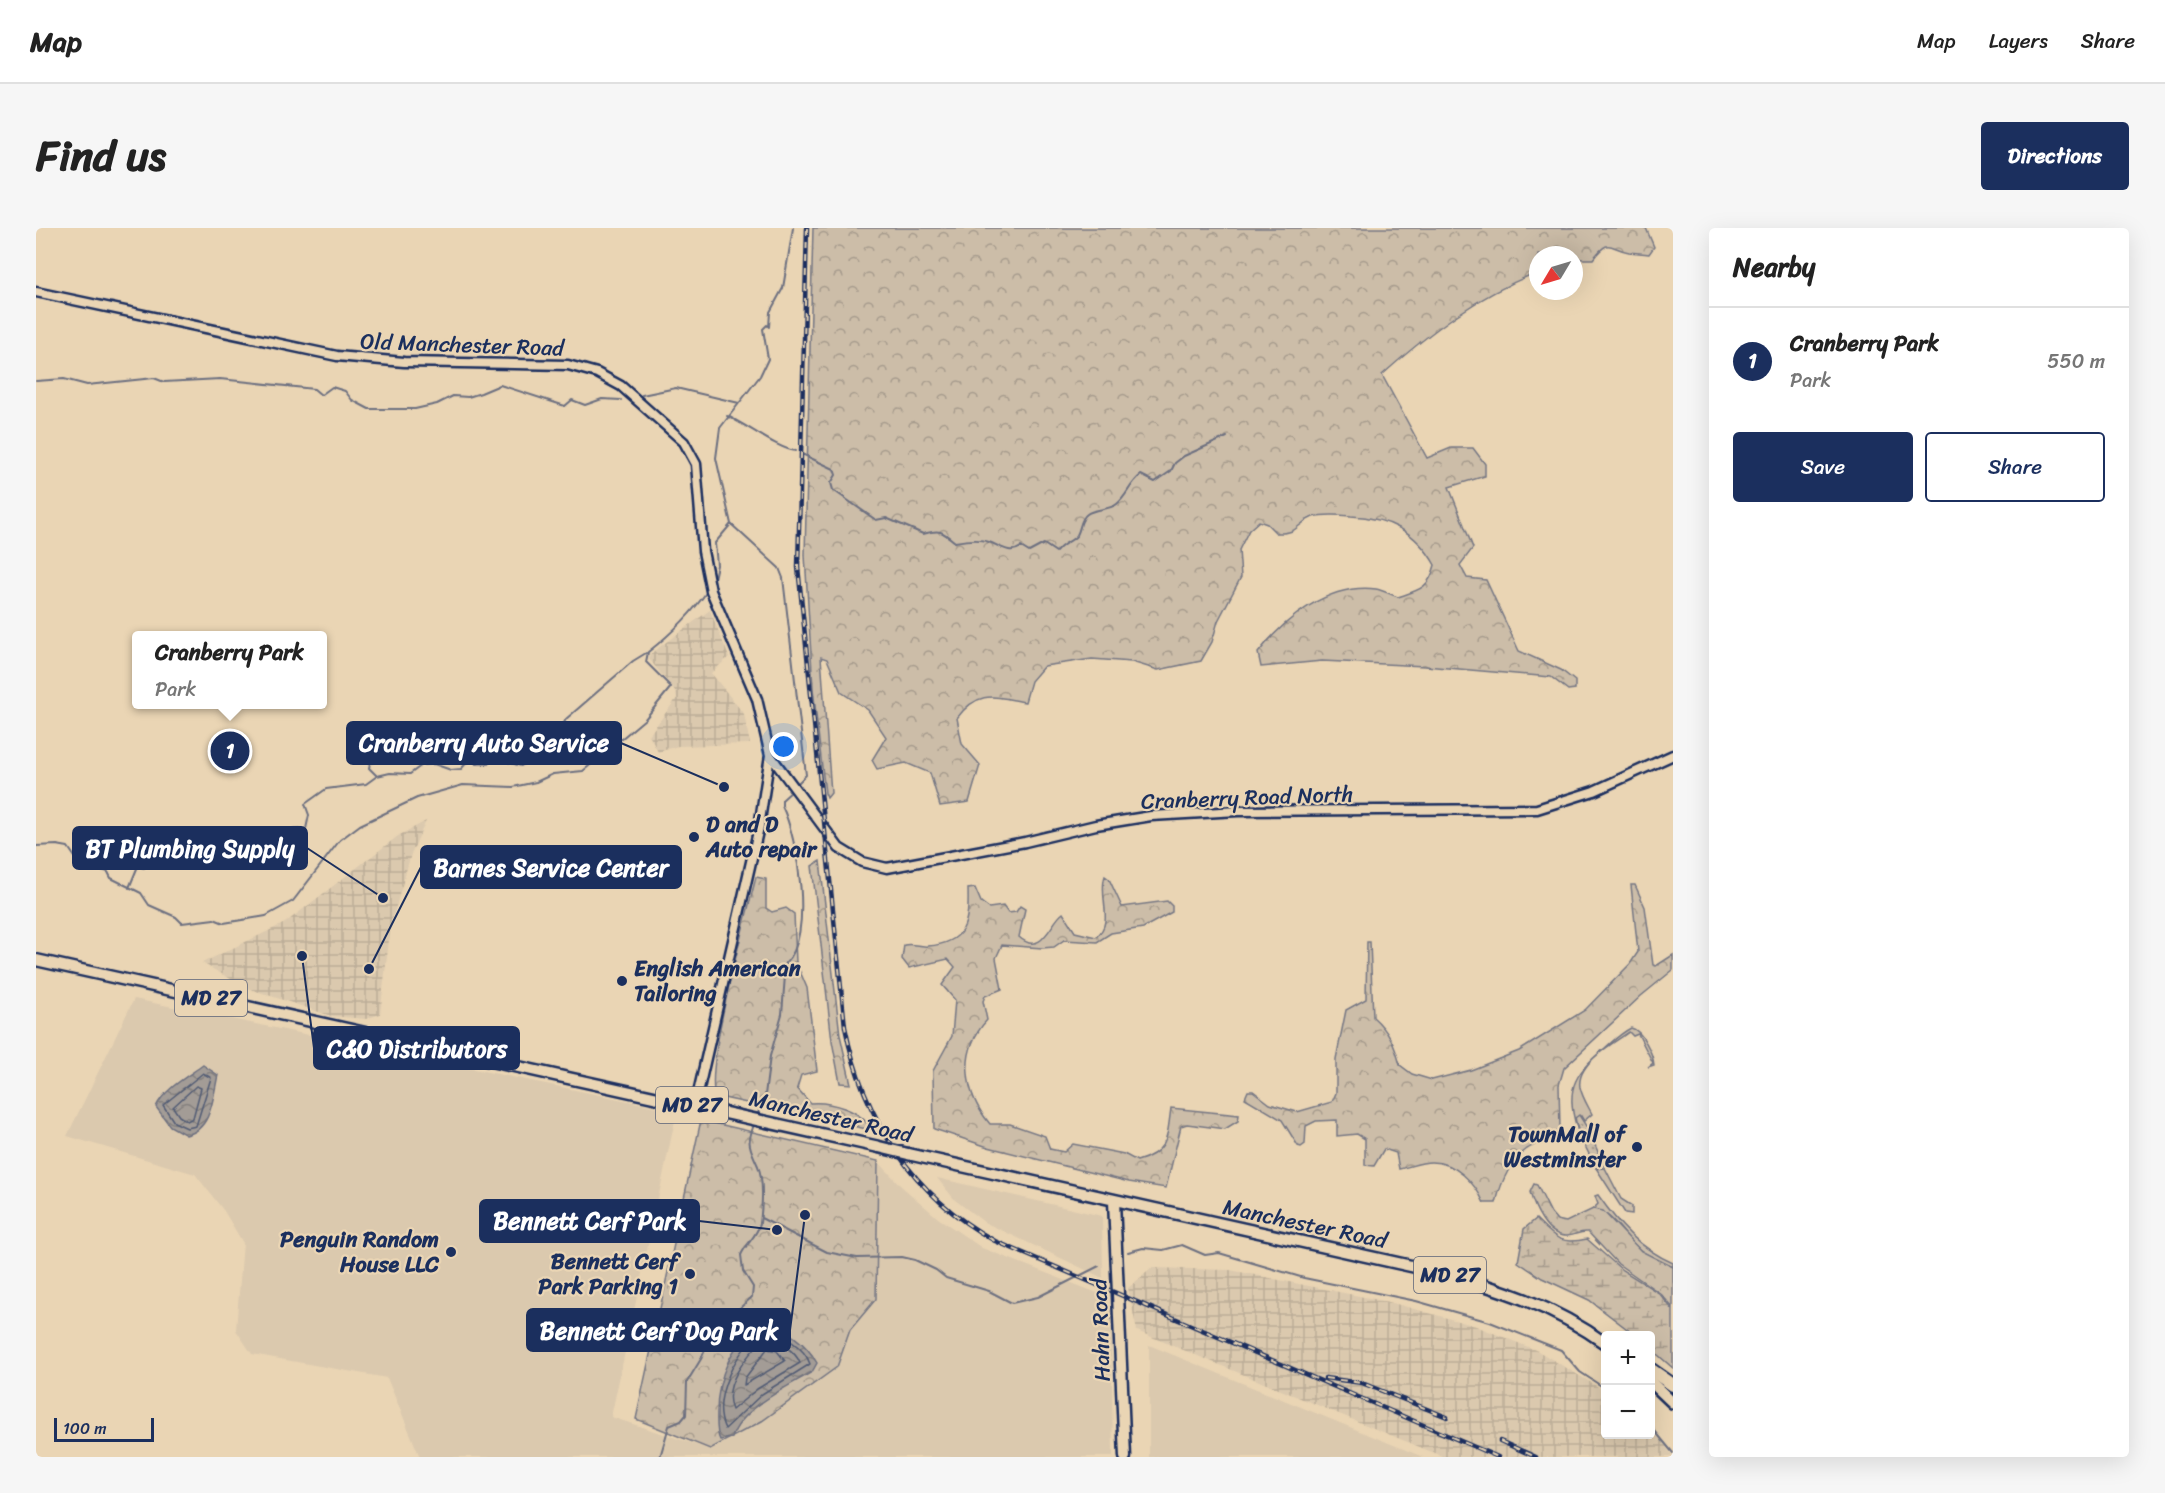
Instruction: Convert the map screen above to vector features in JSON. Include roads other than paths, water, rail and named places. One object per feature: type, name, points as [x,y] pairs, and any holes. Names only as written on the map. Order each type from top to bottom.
[{"type":"highway","points":[[1655,1372],[1673,1385]]},
{"type":"main road","name":"Manchester Road","points":[[36,960],[1438,1272],[1490,1286],[1552,1310],[1601,1341]]},
{"type":"main road","name":"Hahn Road","points":[[1114,1201],[1125,1457]]},
{"type":"main road","points":[[1654,1385],[1673,1403]]},
{"type":"street","name":"Old Manchester Road","points":[[36,292],[337,356],[404,362],[568,365],[597,372],[621,386],[669,425],[684,442],[692,455],[698,483],[703,551],[711,591],[757,699],[770,755],[759,827],[695,1106]]},
{"type":"street","name":"Old Manchester Road","points":[[770,755],[831,840],[849,855]]},
{"type":"street","name":"Cranberry Road North","points":[[849,855],[873,866],[901,866],[1025,842],[1096,825],[1193,813],[1527,810],[1573,800],[1673,755]]},
{"type":"water","points":[[203,1065],[218,1075],[213,1102],[201,1126],[195,1132],[186,1135],[170,1126],[156,1107],[170,1089]]},
{"type":"water","points":[[763,1322],[780,1328],[801,1342],[817,1363],[812,1372],[754,1408],[737,1427],[732,1438],[720,1440],[717,1430],[717,1412],[723,1373],[735,1349],[752,1330]]},
{"type":"waterway","points":[[793,228],[783,288],[770,312],[769,327],[767,325],[763,329],[768,359],[760,376],[720,428],[716,458],[731,524],[779,568],[783,578],[806,775],[796,785]]},
{"type":"waterway","points":[[36,381],[64,379],[87,385],[154,378],[164,382],[220,379],[314,389],[321,395],[332,387],[345,391],[352,400],[369,409],[415,409],[437,404],[453,396],[468,397],[500,385],[565,406],[572,400],[585,405],[602,399],[621,400]]},
{"type":"waterway","points":[[642,395],[676,388],[739,403]]},
{"type":"waterway","points":[[727,416],[772,442],[796,451]]},
{"type":"waterway","points":[[804,455],[834,469],[836,475],[831,483],[833,490],[876,520],[886,518],[923,534],[941,532],[955,542],[981,540],[1009,550],[1021,547],[1029,552],[1044,544],[1056,552],[1077,535],[1085,516],[1090,512],[1110,508],[1117,504],[1141,475],[1155,482],[1171,471],[1175,463],[1184,456],[1227,437]]},
{"type":"waterway","points":[[713,583],[717,565],[715,543],[731,524]]},
{"type":"waterway","points":[[36,846],[68,847],[79,863],[108,872],[111,878],[141,893],[149,905],[176,917],[182,923],[214,919],[224,923],[266,916],[293,901],[340,840],[360,825],[417,798],[463,785],[513,787],[536,782],[553,774],[583,771],[645,719],[671,687],[646,662],[648,652],[680,624],[708,590]]},
{"type":"waterway","points":[[129,888],[138,866],[144,868],[151,859],[160,865],[161,858],[171,848],[215,860],[232,855],[284,830],[306,829],[309,815],[305,804],[326,789],[366,784],[377,776],[390,773],[410,774],[422,765],[434,764],[451,770],[461,769],[471,758],[476,764],[488,764],[494,758],[521,766],[547,749],[564,745],[559,733],[566,719],[633,661],[646,653]]},
{"type":"waterway","points":[[377,776],[369,768],[370,763],[390,759],[402,742],[418,739],[422,746],[458,740],[479,742],[471,748],[498,753],[499,757]]},
{"type":"waterway","points":[[757,1116],[765,1095],[770,1056],[782,1014],[786,963],[795,950],[799,932],[801,910],[798,863],[782,806],[782,800],[793,790]]},
{"type":"waterway","points":[[138,866],[137,861],[146,859],[154,843],[170,848]]},
{"type":"waterway","points":[[660,1457],[669,1426],[681,1421],[686,1415],[687,1382],[701,1359],[712,1334],[714,1322],[731,1316],[752,1297],[753,1287],[743,1271],[741,1255],[756,1232],[761,1217],[761,1179],[750,1145],[750,1136],[755,1122]]},
{"type":"waterway","points":[[761,1218],[827,1252],[857,1258],[902,1257],[915,1260],[936,1270],[946,1278],[989,1291],[1012,1303],[1038,1297],[1099,1266]]},
{"type":"waterway","points":[[1128,1252],[1143,1248],[1163,1250],[1182,1245],[1205,1255],[1219,1253],[1304,1278],[1416,1301],[1490,1322],[1561,1350],[1580,1372],[1601,1386]]},
{"type":"waterway","points":[[1655,1431],[1673,1453]]},
{"type":"railway","points":[[807,228],[798,567],[845,1027],[864,1092],[879,1123],[916,1178],[966,1223],[995,1241],[1498,1457]]},
{"type":"railway","points":[[1325,1378],[1362,1383],[1447,1417]]},
{"type":"railway","points":[[1500,1441],[1536,1457]]},
{"type":"place","name":"Cranberry Park","points":[[230,751]]},
{"type":"place","name":"Cranberry Auto Service","points":[[724,787]]},
{"type":"place","name":"D and D Auto repair","points":[[694,837]]},
{"type":"place","name":"BT Plumbing Supply","points":[[383,898]]},
{"type":"place","name":"C&O Distributors","points":[[302,956]]},
{"type":"place","name":"Barnes Service Center","points":[[369,969]]},
{"type":"place","name":"English American Tailoring","points":[[622,981]]},
{"type":"place","name":"TownMall of Westminster","points":[[1637,1147]]},
{"type":"place","name":"Bennett Cerf Dog Park","points":[[805,1215]]},
{"type":"place","name":"Bennett Cerf Park","points":[[777,1230]]},
{"type":"place","name":"Penguin Random House LLC","points":[[451,1252]]},
{"type":"place","name":"Bennett Cerf Park Parking 1","points":[[690,1274]]}]
